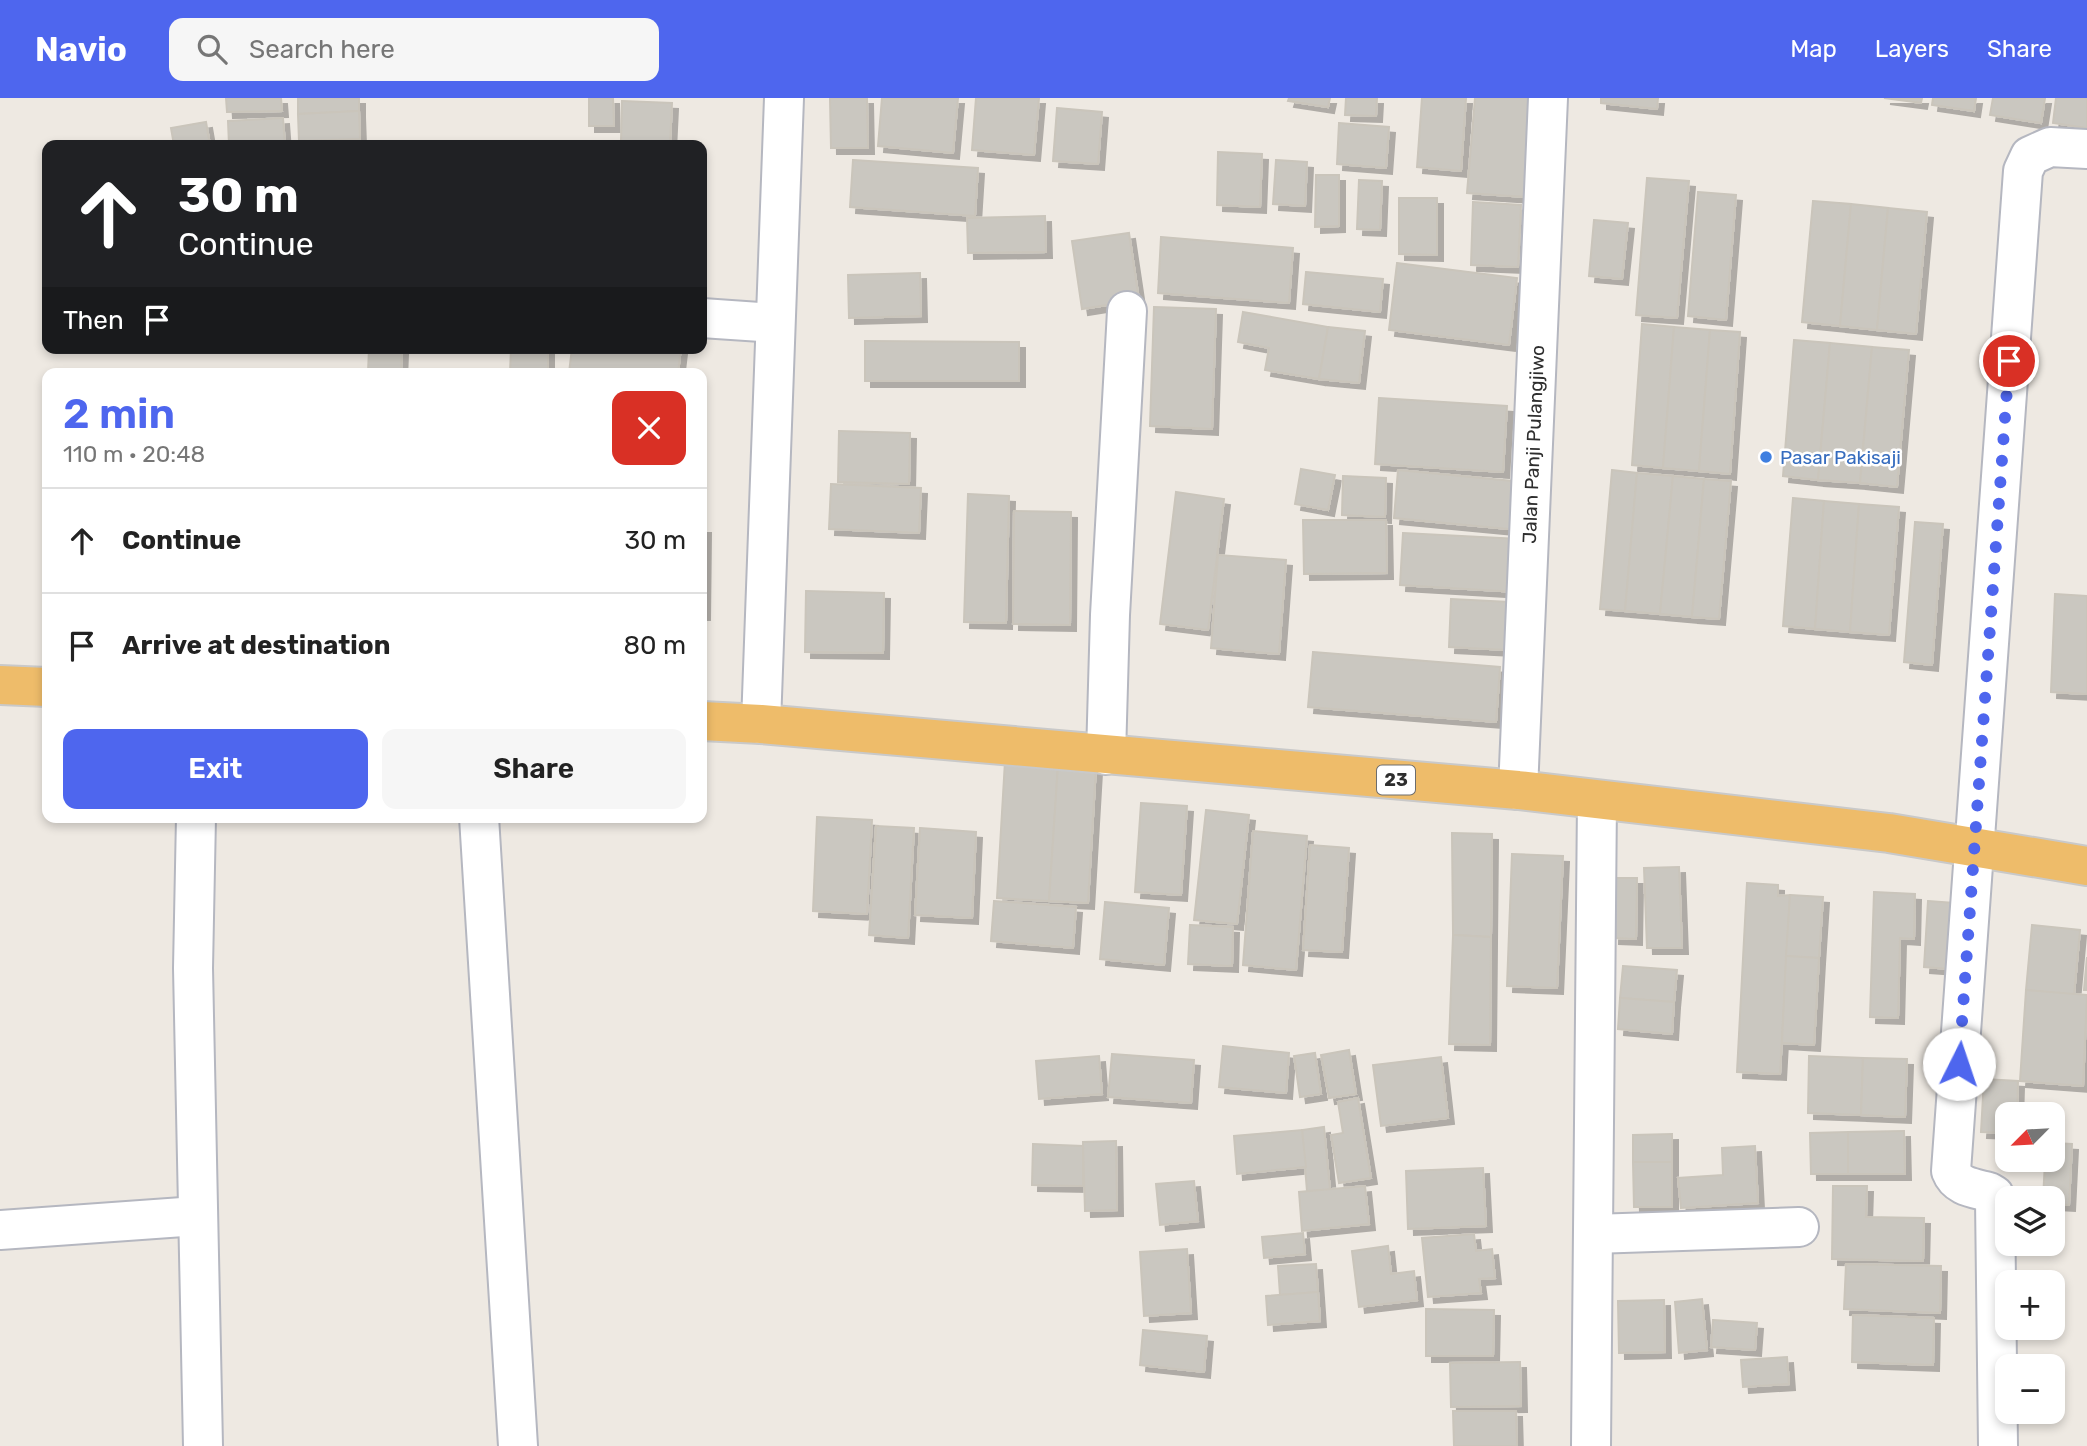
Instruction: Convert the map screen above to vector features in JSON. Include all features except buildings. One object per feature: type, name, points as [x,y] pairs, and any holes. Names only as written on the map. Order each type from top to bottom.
[{"type":"highway","points":[[0,685],[42,687]]},
{"type":"highway","name":"23","points":[[707,721],[1518,790],[1889,833],[2087,866]]},
{"type":"street","points":[[761,724],[784,98]]},
{"type":"street","name":"Jalan Panji Pulangjiwo","points":[[1518,790],[1548,98]]},
{"type":"street","points":[[1998,1446],[1994,1195],[1960,1184],[1954,1180],[1951,1171],[1973,849],[2023,171],[2030,156],[2050,147],[2087,149]]},
{"type":"street","points":[[1106,754],[1110,615],[1127,311]]},
{"type":"street","points":[[707,318],[775,323]]},
{"type":"street","points":[[1591,1446],[1597,800]]},
{"type":"street","points":[[197,823],[193,968],[203,1446]]},
{"type":"street","points":[[479,823],[518,1446]]},
{"type":"street","points":[[0,1230],[197,1216]]},
{"type":"street","points":[[1593,1234],[1799,1227]]},
{"type":"place","name":"Pasar Pakisaji","points":[[1766,457]]},
{"type":"route","points":[[1959,1064],[2009,361]]}]
